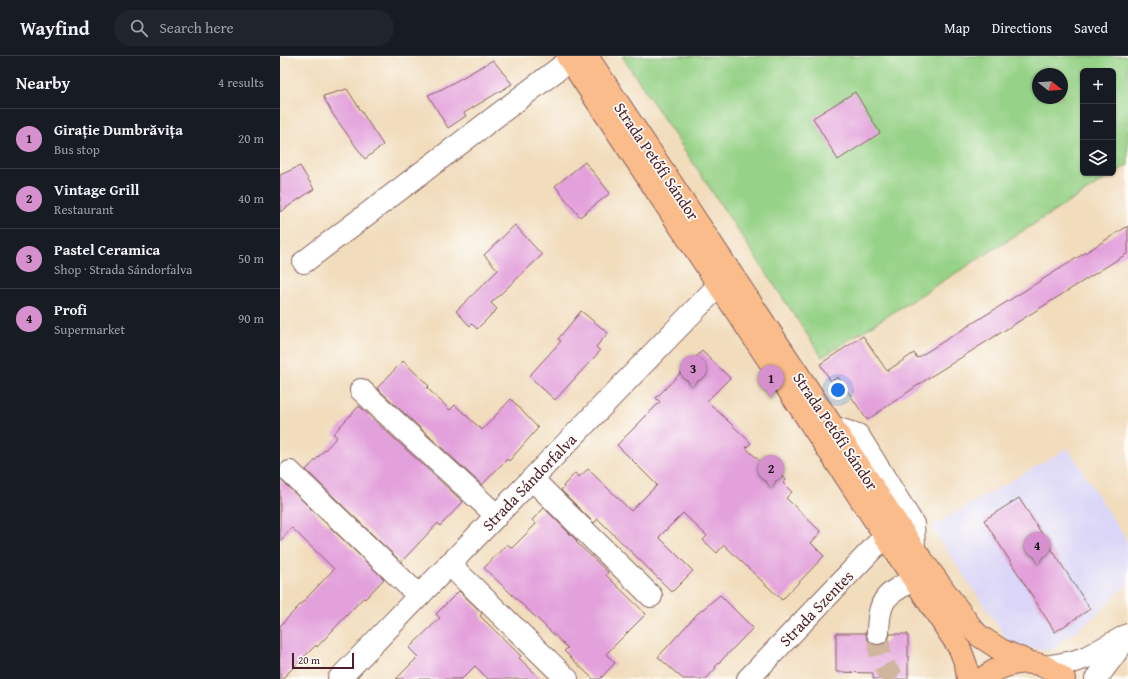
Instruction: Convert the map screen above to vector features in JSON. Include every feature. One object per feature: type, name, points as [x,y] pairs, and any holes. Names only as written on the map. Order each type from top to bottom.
[{"type":"main road","name":"Strada Petőfi Sándor","points":[[575,57],[719,285],[960,649],[966,665],[968,679]]},
{"type":"main road","name":"Strada Petőfi Sándor","points":[[575,57],[834,428],[914,549],[978,635],[1001,650],[1037,665],[1064,679]]},
{"type":"main road","points":[[982,679],[992,670],[1010,663],[1037,665]]},
{"type":"street","points":[[304,262],[575,57]]},
{"type":"street","name":"Strada Sándorfalva","points":[[338,679],[719,285]]},
{"type":"street","points":[[361,390],[497,516]]},
{"type":"street","points":[[290,472],[419,596]]},
{"type":"street","points":[[532,479],[651,596]]},
{"type":"street","name":"Strada Szentes","points":[[748,679],[885,536]]},
{"type":"street","points":[[449,564],[567,679]]},
{"type":"street","points":[[878,633],[880,610],[886,596],[915,579]]},
{"type":"street","points":[[1037,665],[1072,662],[1087,657],[1128,635]]},
{"type":"street","points":[[1096,679],[1128,635]]},
{"type":"shaded area","points":[[1068,448],[1128,543],[1128,583],[1097,614],[1052,650],[1025,647],[1009,642],[931,527]]},
{"type":"green space","points":[[622,56],[1128,56],[1128,165],[1116,173],[1116,68],[1080,68],[1080,176],[1110,176],[822,357]]},
{"type":"building","points":[[493,60],[512,84],[464,113],[466,116],[448,128],[428,95],[444,88]]},
{"type":"building","points":[[347,89],[383,145],[365,159],[334,116],[323,96]]},
{"type":"building","points":[[855,92],[880,133],[838,160],[813,118]]},
{"type":"building","points":[[585,162],[610,193],[580,217],[555,186]]},
{"type":"building","points":[[300,166],[314,189],[280,212],[280,175]]},
{"type":"building","points":[[515,225],[542,255],[491,303],[497,309],[477,329],[472,324],[470,326],[456,311],[498,270],[484,255]]},
{"type":"building","points":[[1128,226],[1128,253],[930,377],[867,420],[838,377],[831,381],[820,364],[863,336],[887,371],[914,353],[917,358]]},
{"type":"building","points":[[581,311],[608,333],[596,347],[600,351],[555,400],[529,376],[561,341],[558,339]]},
{"type":"building","points":[[702,351],[730,378],[707,401],[751,443],[746,448],[770,471],[773,468],[786,480],[783,483],[792,492],[786,498],[821,532],[811,543],[824,556],[782,600],[724,545],[717,553],[703,540],[707,536],[683,513],[659,537],[693,571],[672,592],[598,519],[594,523],[561,490],[575,473],[579,477],[588,469],[631,511],[657,485],[617,445],[660,402],[656,398]]},
{"type":"building","points":[[403,361],[429,386],[427,388],[450,410],[455,405],[482,430],[511,399],[538,428],[509,461],[507,459],[482,485],[377,388]]},
{"type":"building","points":[[359,406],[463,502],[440,526],[438,523],[401,562],[306,470],[337,437],[333,434]]},
{"type":"building","points":[[280,479],[384,579],[365,599],[363,598],[317,647],[316,645],[282,679],[280,679],[280,626],[334,569],[292,528],[280,541]]},
{"type":"building","points":[[1019,498],[1090,609],[1055,632],[984,520]]},
{"type":"building","points":[[544,508],[577,541],[576,542],[608,572],[606,575],[646,614],[606,654],[615,663],[600,679],[593,679],[564,651],[568,648],[484,568],[507,544],[512,548],[536,524],[532,520]]},
{"type":"building","points":[[459,591],[482,613],[480,616],[521,656],[519,658],[541,679],[488,679],[475,666],[462,679],[396,679],[418,657],[409,648],[440,618],[436,614]]},
{"type":"building","points":[[720,595],[753,628],[715,667],[716,668],[706,679],[683,679],[658,657],[697,614]]},
{"type":"building","points":[[836,633],[866,633],[867,639],[871,643],[878,645],[884,644],[888,640],[890,634],[908,634],[908,679],[873,679],[873,673],[836,672]]},
{"type":"tunnel","points":[[878,633],[883,664],[895,679]]},
{"type":"place","name":"Pastel Ceramica","points":[[693,388]]},
{"type":"place","name":"Girație Dumbrăvița","points":[[771,398]]},
{"type":"place","name":"Vintage Grill","points":[[771,488]]},
{"type":"place","name":"Profi","points":[[1037,565]]}]
